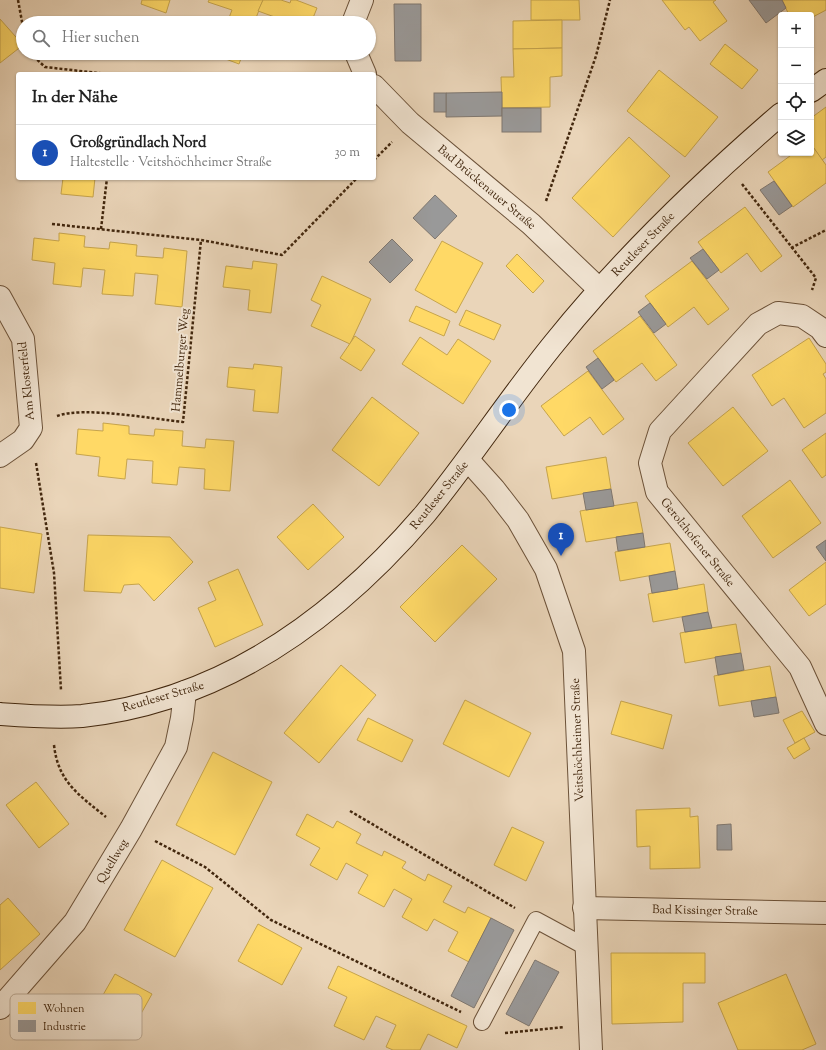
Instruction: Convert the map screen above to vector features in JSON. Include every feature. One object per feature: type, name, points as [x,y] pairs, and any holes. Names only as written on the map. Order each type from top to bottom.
[{"type":"street","points":[[356,16],[362,0]]},
{"type":"street","points":[[359,60],[364,72]]},
{"type":"street","points":[[814,89],[826,80]]},
{"type":"street","name":"Bad Brückenauer Straße","points":[[376,88],[410,123],[531,224],[599,289]]},
{"type":"street","name":"Reutleser Straße","points":[[0,714],[57,717],[106,712],[144,704],[185,692],[208,683],[274,648],[306,628],[336,604],[394,549],[468,460],[520,387],[599,289],[660,225],[778,117]]},
{"type":"street","name":"Am Klosterfeld","points":[[0,297],[23,339],[31,428],[23,440],[0,456]]},
{"type":"street","name":"Gerolzhofener Straße","points":[[802,316],[778,313],[758,324],[660,431],[650,462],[657,492],[800,667],[826,724]]},
{"type":"street","points":[[802,316],[820,328],[826,336]]},
{"type":"street","name":"Veitshöchheimer Straße","points":[[468,460],[494,489],[518,520],[546,569],[574,651],[591,1050]]},
{"type":"street","name":"Quellweg","points":[[12,994],[74,922],[131,829],[176,746],[182,718],[185,692]]},
{"type":"street","name":"Bad Kissinger Straße","points":[[584,908],[826,913]]},
{"type":"street","name":"Quellweg","points":[[0,1008],[10,996]]},
{"type":"lane","points":[[482,1022],[536,920],[586,948]]},
{"type":"path","points":[[18,0],[21,16]]},
{"type":"path","points":[[531,224],[549,198],[596,56],[610,0]]},
{"type":"path","points":[[38,60],[45,67],[89,72]]},
{"type":"path","points":[[726,163],[816,278],[802,316]]},
{"type":"path","points":[[101,229],[107,180]]},
{"type":"path","points":[[52,224],[201,240],[282,255],[355,180]]},
{"type":"path","points":[[791,248],[826,230]]},
{"type":"path","name":"Hammelburger Weg","points":[[31,428],[65,413],[101,413],[183,422],[201,240]]},
{"type":"path","points":[[31,428],[54,573],[57,717],[56,762],[64,780],[83,798],[107,817],[205,867],[271,920],[504,1033],[536,1031],[590,1024]]},
{"type":"path","points":[[350,811],[536,920]]},
{"type":"building: Wohnen","points":[[142,0],[170,0],[166,13],[141,4]]},
{"type":"building: Wohnen","points":[[209,0],[263,0],[257,16],[230,16],[232,10],[208,2]]},
{"type":"building: Wohnen","points":[[263,0],[281,0],[290,3],[291,0],[296,0],[317,8],[314,16],[272,16],[258,11]]},
{"type":"building: Wohnen","points":[[531,0],[579,0],[580,20],[531,20]]},
{"type":"building: Wohnen","points":[[662,0],[716,0],[713,2],[727,21],[700,41],[689,27],[685,30]]},
{"type":"building: Wohnen","points":[[782,0],[826,0],[826,10],[814,16],[814,12],[788,12]]},
{"type":"building: Wohnen","points":[[0,19],[16,37],[16,50],[0,63]]},
{"type":"building: Wohnen","points":[[562,20],[562,48],[513,49],[513,21]]},
{"type":"building: Wohnen","points":[[725,44],[758,70],[742,89],[710,64]]},
{"type":"building: Wohnen","points":[[562,48],[562,76],[550,77],[550,107],[502,108],[501,77],[514,77],[513,49]]},
{"type":"building: Wohnen","points":[[228,60],[240,60],[239,64]]},
{"type":"building: Wohnen","points":[[659,70],[718,117],[685,157],[627,111]]},
{"type":"building: Wohnen","points":[[826,107],[826,157],[822,160],[814,148],[814,116]]},
{"type":"building: Wohnen","points":[[629,137],[670,176],[613,237],[572,198]]},
{"type":"building: Wohnen","points":[[814,148],[826,165],[826,183],[793,207],[768,172],[790,156],[814,156]]},
{"type":"building: Wohnen","points":[[63,180],[95,180],[93,197],[61,194]]},
{"type":"building: Wohnen","points":[[745,207],[782,256],[761,272],[747,253],[721,273],[698,242]]},
{"type":"building: Wohnen","points":[[59,233],[85,236],[84,247],[109,249],[110,242],[137,245],[136,256],[163,258],[164,248],[187,251],[182,307],[155,304],[158,275],[135,273],[133,296],[102,294],[105,270],[83,268],[81,287],[53,284],[55,263],[32,260],[34,238],[59,241]]},
{"type":"building: Wohnen","points":[[442,241],[483,263],[456,313],[415,290]]},
{"type":"building: Wohnen","points":[[517,254],[544,281],[533,293],[506,266]]},
{"type":"building: Wohnen","points":[[253,261],[277,264],[271,313],[248,310],[250,290],[223,287],[226,266],[252,269]]},
{"type":"building: Wohnen","points":[[692,261],[729,309],[708,325],[694,307],[668,327],[645,296]]},
{"type":"building: Wohnen","points":[[322,276],[371,299],[350,344],[311,326],[321,305],[311,300]]},
{"type":"building: Wohnen","points":[[416,306],[450,321],[444,336],[409,321]]},
{"type":"building: Wohnen","points":[[466,310],[501,325],[494,340],[459,325]]},
{"type":"building: Wohnen","points":[[640,316],[677,365],[656,381],[642,363],[616,382],[593,351]]},
{"type":"building: Wohnen","points":[[355,336],[375,350],[361,371],[340,358]]},
{"type":"building: Wohnen","points":[[420,337],[447,355],[458,339],[491,361],[463,404],[402,364]]},
{"type":"building: Wohnen","points":[[809,338],[826,364],[826,372],[823,374],[826,379],[826,413],[804,428],[784,398],[772,406],[752,375]]},
{"type":"building: Wohnen","points":[[254,364],[282,367],[278,413],[253,411],[255,390],[227,387],[229,367],[253,369]]},
{"type":"building: Wohnen","points":[[588,371],[624,419],[603,435],[590,417],[564,436],[541,406]]},
{"type":"building: Wohnen","points":[[372,397],[419,433],[379,486],[332,450]]},
{"type":"building: Wohnen","points":[[733,407],[768,451],[723,486],[688,443]]},
{"type":"building: Wohnen","points":[[103,423],[129,426],[129,434],[154,436],[155,429],[183,431],[182,446],[205,448],[206,439],[234,441],[230,491],[204,489],[205,469],[179,467],[177,485],[152,483],[153,461],[127,459],[125,479],[98,476],[100,457],[76,454],[78,429],[103,431]]},
{"type":"building: Wohnen","points":[[826,433],[826,475],[822,478],[802,450]]},
{"type":"building: Wohnen","points":[[606,457],[611,489],[552,499],[546,467]]},
{"type":"building: Wohnen","points":[[790,480],[821,523],[773,558],[742,516]]},
{"type":"building: Wohnen","points":[[637,502],[643,533],[586,542],[580,511]]},
{"type":"building: Wohnen","points":[[313,504],[344,537],[308,570],[277,537]]},
{"type":"building: Wohnen","points":[[0,527],[42,534],[34,593],[0,588]]},
{"type":"building: Wohnen","points":[[88,535],[170,537],[193,562],[154,601],[139,584],[124,585],[121,593],[84,591]]},
{"type":"building: Wohnen","points":[[670,543],[675,571],[620,581],[615,552]]},
{"type":"building: Wohnen","points":[[462,545],[497,579],[435,642],[400,607]]},
{"type":"building: Wohnen","points":[[826,562],[826,604],[809,616],[789,590]]},
{"type":"building: Wohnen","points":[[238,569],[263,625],[215,647],[198,608],[216,600],[208,582]]},
{"type":"building: Wohnen","points":[[704,584],[708,612],[653,622],[648,594]]},
{"type":"building: Wohnen","points":[[736,624],[741,653],[685,663],[680,633]]},
{"type":"building: Wohnen","points":[[341,665],[376,695],[319,763],[284,733]]},
{"type":"building: Wohnen","points":[[770,666],[776,697],[719,706],[714,676]]},
{"type":"building: Wohnen","points":[[465,700],[531,733],[509,777],[443,744]]},
{"type":"building: Wohnen","points":[[621,701],[672,715],[663,749],[611,734]]},
{"type":"building: Wohnen","points":[[802,711],[815,732],[795,743],[783,720]]},
{"type":"building: Wohnen","points":[[368,718],[413,740],[402,762],[357,740]]},
{"type":"building: Wohnen","points":[[804,738],[810,749],[794,759],[787,748]]},
{"type":"building: Wohnen","points":[[213,752],[272,782],[235,855],[176,825]]},
{"type":"building: Wohnen","points":[[36,782],[69,824],[39,848],[6,805]]},
{"type":"building: Wohnen","points":[[690,808],[690,817],[698,816],[700,868],[650,869],[650,846],[637,847],[636,810]]},
{"type":"building: Wohnen","points":[[307,814],[333,828],[337,821],[361,834],[356,843],[382,856],[384,851],[406,862],[402,868],[425,881],[428,874],[452,886],[443,902],[465,913],[468,907],[491,918],[469,962],[448,951],[458,932],[434,919],[427,931],[402,917],[412,899],[394,889],[384,907],[358,893],[368,875],[346,863],[337,880],[310,865],[320,848],[296,835]]},
{"type":"building: Wohnen","points":[[512,827],[544,842],[526,881],[494,865]]},
{"type":"building: Wohnen","points":[[162,860],[213,888],[175,957],[124,930]]},
{"type":"building: Wohnen","points":[[8,898],[40,934],[0,970],[0,905]]},
{"type":"building: Wohnen","points":[[258,924],[302,948],[282,985],[238,961]]},
{"type":"building: Wohnen","points":[[611,953],[705,953],[705,983],[683,983],[683,1022],[612,1024]]},
{"type":"building: Wohnen","points":[[338,966],[467,1026],[457,1048],[428,1034],[420,1050],[393,1050],[386,1047],[396,1025],[376,1016],[364,1040],[334,1026],[347,997],[328,988]]},
{"type":"building: Wohnen","points":[[115,974],[152,994],[142,1012],[142,994],[104,994]]},
{"type":"building: Wohnen","points":[[786,974],[816,1044],[802,1050],[738,1050],[718,1003]]},
{"type":"building: Industrie","points":[[749,0],[782,0],[786,8],[778,12],[778,14],[766,23]]},
{"type":"building: Industrie","points":[[394,4],[421,4],[421,61],[395,61]]},
{"type":"building: Industrie","points":[[502,92],[502,116],[446,117],[446,93]]},
{"type":"building: Industrie","points":[[434,93],[446,93],[446,112],[434,112]]},
{"type":"building: Industrie","points":[[502,108],[541,108],[541,132],[502,132]]},
{"type":"building: Industrie","points":[[774,181],[792,206],[779,215],[760,190]]},
{"type":"building: Industrie","points":[[435,195],[457,216],[435,239],[413,218]]},
{"type":"building: Industrie","points":[[392,239],[413,260],[390,283],[369,262]]},
{"type":"building: Industrie","points":[[703,249],[719,270],[707,279],[690,258]]},
{"type":"building: Industrie","points":[[650,303],[666,324],[654,333],[638,312]]},
{"type":"building: Industrie","points":[[598,358],[614,380],[602,389],[586,367]]},
{"type":"building: Industrie","points":[[611,489],[614,506],[586,510],[583,493]]},
{"type":"building: Industrie","points":[[643,533],[645,547],[618,551],[616,537]]},
{"type":"building: Industrie","points":[[826,540],[826,561],[816,547]]},
{"type":"building: Industrie","points":[[675,571],[678,589],[652,593],[649,576]]},
{"type":"building: Industrie","points":[[708,612],[712,628],[685,632],[682,617]]},
{"type":"building: Industrie","points":[[741,653],[744,670],[718,675],[715,657]]},
{"type":"building: Industrie","points":[[776,697],[779,713],[754,717],[751,701]]},
{"type":"building: Industrie","points":[[731,824],[732,850],[717,850],[717,825]]},
{"type":"building: Industrie","points":[[491,918],[514,930],[474,1008],[451,996]]},
{"type":"building: Industrie","points":[[535,960],[559,972],[529,1026],[506,1014]]},
{"type":"place","name":"Großgründlach Nord","points":[[561,556]]}]
